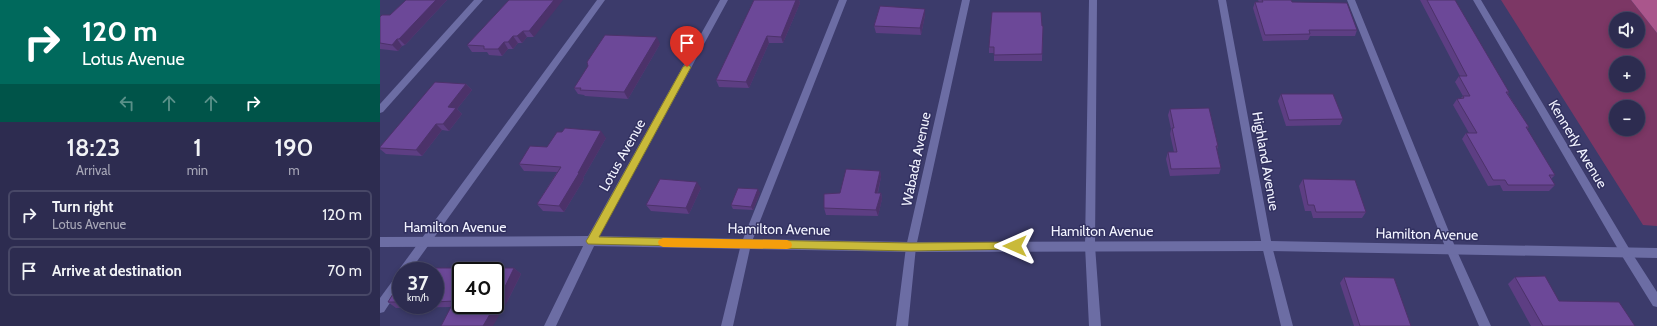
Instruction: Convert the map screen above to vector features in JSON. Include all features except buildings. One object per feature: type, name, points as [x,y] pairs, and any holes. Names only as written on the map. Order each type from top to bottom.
[{"type":"street","points":[[380,110],[479,0]]},
{"type":"street","points":[[410,262],[601,0]]},
{"type":"street","name":"Lotus Avenue","points":[[550,326],[591,241],[724,0]]},
{"type":"street","points":[[727,326],[746,244],[843,0]]},
{"type":"street","name":"Wabada Avenue","points":[[902,326],[911,247],[966,0]]},
{"type":"street","points":[[1094,0],[1090,246],[1096,326]]},
{"type":"street","name":"Highland Avenue","points":[[1222,0],[1267,246],[1287,326]]},
{"type":"street","points":[[1351,0],[1451,250],[1485,326]]},
{"type":"street","name":"Kennerly Avenue","points":[[1477,0],[1626,253],[1657,302]]},
{"type":"street","name":"Hamilton Avenue","points":[[380,242],[591,241],[911,247],[1267,246],[1657,253]]},
{"type":"street","points":[[380,308],[392,290]]},
{"type":"shaded area","points":[[1501,0],[1631,0],[1640,12],[1609,12],[1609,48],[1645,48],[1645,18],[1657,33],[1657,226],[1643,225]]},
{"type":"shaded area","points":[[1631,0],[1657,0],[1657,33],[1645,18],[1645,12],[1640,12]]},
{"type":"slow traffic","points":[[663,242],[787,245]]},
{"type":"route","points":[[687,67],[591,241],[911,247],[1015,246]]}]
